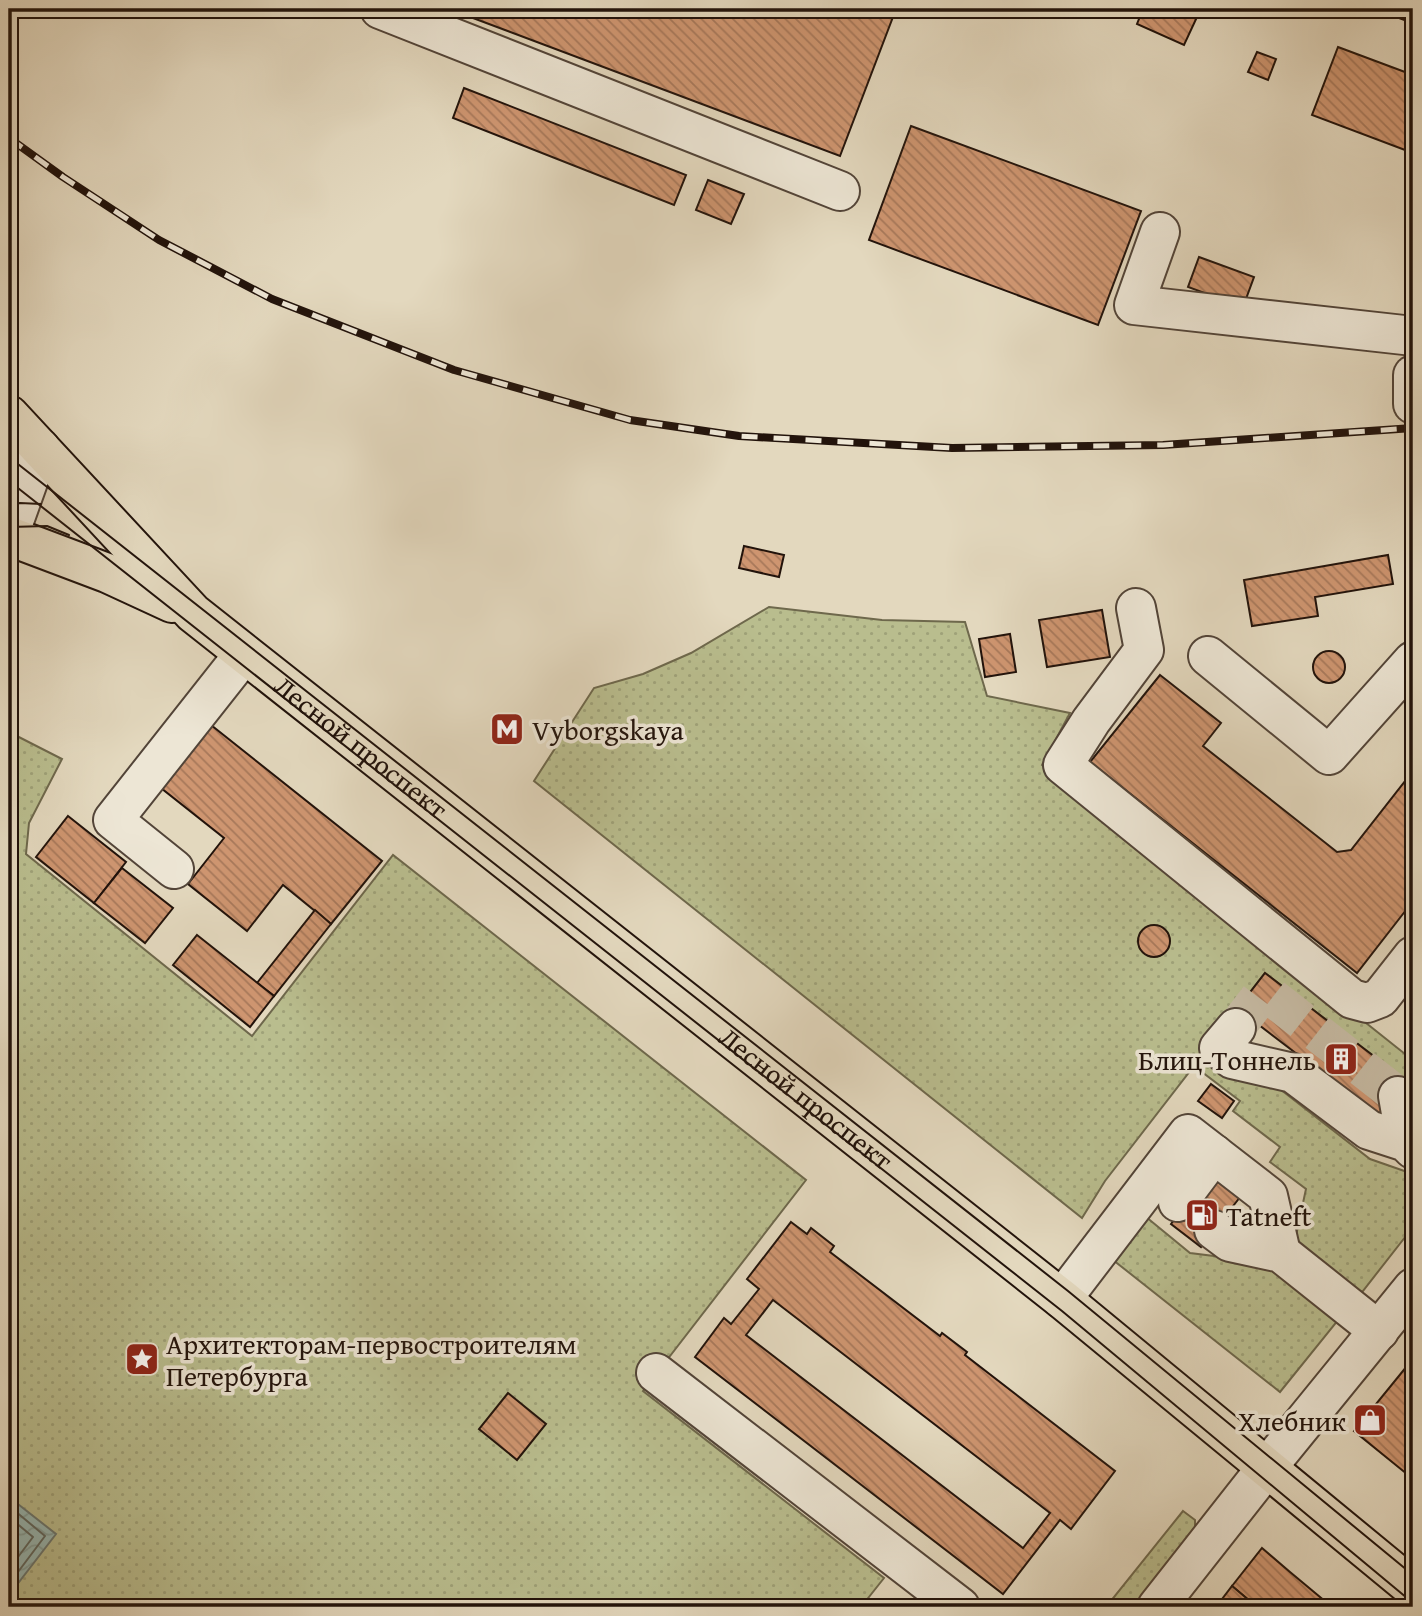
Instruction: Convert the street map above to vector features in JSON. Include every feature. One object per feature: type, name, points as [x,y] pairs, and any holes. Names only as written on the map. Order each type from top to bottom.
[{"type":"main road","name":"Лесной проспект","points":[[9,415],[24,457],[192,613],[1062,1298],[1413,1588]]},
{"type":"main road","name":"Лесной проспект","points":[[9,535],[107,573],[192,613]]},
{"type":"street","points":[[380,9],[839,191]]},
{"type":"street","points":[[1160,232],[1133,305],[1413,336]]},
{"type":"street","points":[[1413,375],[1413,404]]},
{"type":"street","points":[[9,535],[24,457]]},
{"type":"street","points":[[1136,608],[1144,650],[1091,721],[1063,765],[1352,999],[1367,1003],[1380,999],[1413,956]]},
{"type":"street","points":[[174,869],[113,820],[244,654]]},
{"type":"street","points":[[1208,656],[1329,755],[1413,660]]},
{"type":"street","points":[[1236,1028],[1219,1048],[1232,1059],[1293,1073],[1369,1130],[1410,1146]]},
{"type":"street","points":[[1398,1096],[1410,1146]]},
{"type":"street","points":[[1062,1298],[1171,1197],[1201,1144],[1268,1196],[1281,1253]]},
{"type":"street","points":[[1256,1187],[1217,1232],[1230,1242],[1281,1253],[1378,1331]]},
{"type":"street","points":[[1158,1607],[1413,1288]]},
{"type":"street","points":[[656,1373],[960,1607]]},
{"type":"green space","points":[[769,607],[882,620],[965,622],[987,696],[1070,713],[1042,765],[1410,1058],[1413,1051],[1413,1098],[1408,1083],[1265,973],[1227,1022],[1271,1082],[1370,1159],[1413,1174],[1413,1227],[1359,1296],[1294,1245],[1306,1189],[1270,1162],[1280,1147],[1233,1111],[1240,1101],[1194,1066],[1105,1181],[1082,1218],[534,781],[594,688],[643,674],[691,653]]},
{"type":"green space","points":[[9,732],[62,759],[29,823],[26,854],[252,1036],[393,855],[806,1180],[643,1391],[884,1578],[861,1607],[9,1607]]},
{"type":"green space","points":[[1140,1212],[1190,1253],[1270,1263],[1339,1319],[1280,1392],[1108,1256]]},
{"type":"green space","points":[[1183,1511],[1195,1520],[1195,1536],[1139,1607],[1106,1607]]},
{"type":"water","points":[[9,1497],[56,1534],[9,1595]]},
{"type":"building","points":[[449,9],[896,9],[840,156]]},
{"type":"building","points":[[1143,9],[1178,9],[1197,17],[1184,45],[1137,24]]},
{"type":"building","points":[[1338,47],[1413,75],[1413,153],[1312,115]]},
{"type":"building","points":[[1257,52],[1276,59],[1268,80],[1248,72]]},
{"type":"building","points":[[464,88],[686,175],[674,205],[453,118]]},
{"type":"building","points":[[911,126],[1141,211],[1098,325],[869,240]]},
{"type":"building","points":[[708,180],[744,194],[731,224],[696,210]]},
{"type":"building","points":[[1199,257],[1254,277],[1243,307],[1188,287]]},
{"type":"building","points":[[744,546],[784,555],[779,577],[739,568]]},
{"type":"building","points":[[1388,555],[1393,584],[1315,597],[1318,616],[1252,626],[1244,580]]},
{"type":"building","points":[[1102,610],[1110,657],[1047,667],[1039,620]]},
{"type":"building","points":[[1010,634],[1016,672],[985,677],[979,639]]},
{"type":"building","points":[[1329,651],[1340,656],[1345,667],[1340,678],[1329,683],[1318,678],[1313,667],[1318,656]]},
{"type":"building","points":[[1160,675],[1221,723],[1203,746],[1337,852],[1351,850],[1413,771],[1413,901],[1357,973],[1090,762]]},
{"type":"building","points":[[211,725],[382,861],[331,924],[283,885],[247,931],[188,884],[224,838],[161,788]]},
{"type":"building","points":[[68,816],[126,862],[94,903],[36,857]]},
{"type":"building","points":[[122,868],[173,908],[145,943],[94,903]]},
{"type":"building","points":[[315,910],[331,924],[274,996],[257,983]]},
{"type":"building","points":[[1154,925],[1166,929],[1170,941],[1166,953],[1154,957],[1142,953],[1138,941],[1142,929]]},
{"type":"building","points":[[197,935],[274,996],[250,1027],[173,965]]},
{"type":"building","name":"Блиц-Тоннель","points":[[1265,973],[1409,1083],[1381,1118],[1255,1022],[1245,1035],[1227,1022]]},
{"type":"building","points":[[1211,1084],[1234,1101],[1222,1118],[1198,1101]]},
{"type":"building","name":"Tatneft","points":[[1213,1169],[1244,1192],[1201,1247],[1171,1224]]},
{"type":"building","points":[[791,1222],[807,1234],[811,1228],[834,1246],[830,1252],[940,1336],[942,1333],[967,1352],[965,1355],[1115,1471],[1071,1529],[1060,1520],[1003,1594],[695,1357],[724,1318],[731,1324],[759,1289],[747,1279]],"holes":[[[773,1300],[1050,1513],[1023,1548],[746,1335]]]},
{"type":"building","points":[[1407,1366],[1413,1371],[1413,1479],[1354,1431]]},
{"type":"building","points":[[508,1393],[546,1424],[517,1460],[479,1429]]},
{"type":"building","points":[[1262,1548],[1332,1607],[1257,1607],[1232,1586]]},
{"type":"building","points":[[1232,1586],[1257,1607],[1216,1607]]},
{"type":"tunnel","points":[[1236,1028],[1264,991],[1398,1096]]},
{"type":"tram line","points":[[9,457],[1068,1291],[1413,1575]]},
{"type":"tram line","points":[[9,481],[1062,1311],[1413,1603]]},
{"type":"tram line","points":[[9,505],[41,504]]},
{"type":"tram line","points":[[9,527],[47,526],[69,535]]},
{"type":"railway","points":[[1383,9],[1413,20]]},
{"type":"railway","points":[[9,138],[159,240],[272,299],[454,370],[630,420],[739,436],[952,448],[1163,445],[1413,428]]},
{"type":"place","name":"Vyborgskaya","points":[[507,729]]},
{"type":"place","name":"Блиц-Тоннель","points":[[1341,1059]]},
{"type":"place","name":"Tatneft","points":[[1202,1215]]},
{"type":"place","name":"Архитекторам-первостроителям Петербурга","points":[[142,1359]]},
{"type":"place","name":"Хлебник","points":[[1370,1420]]}]
